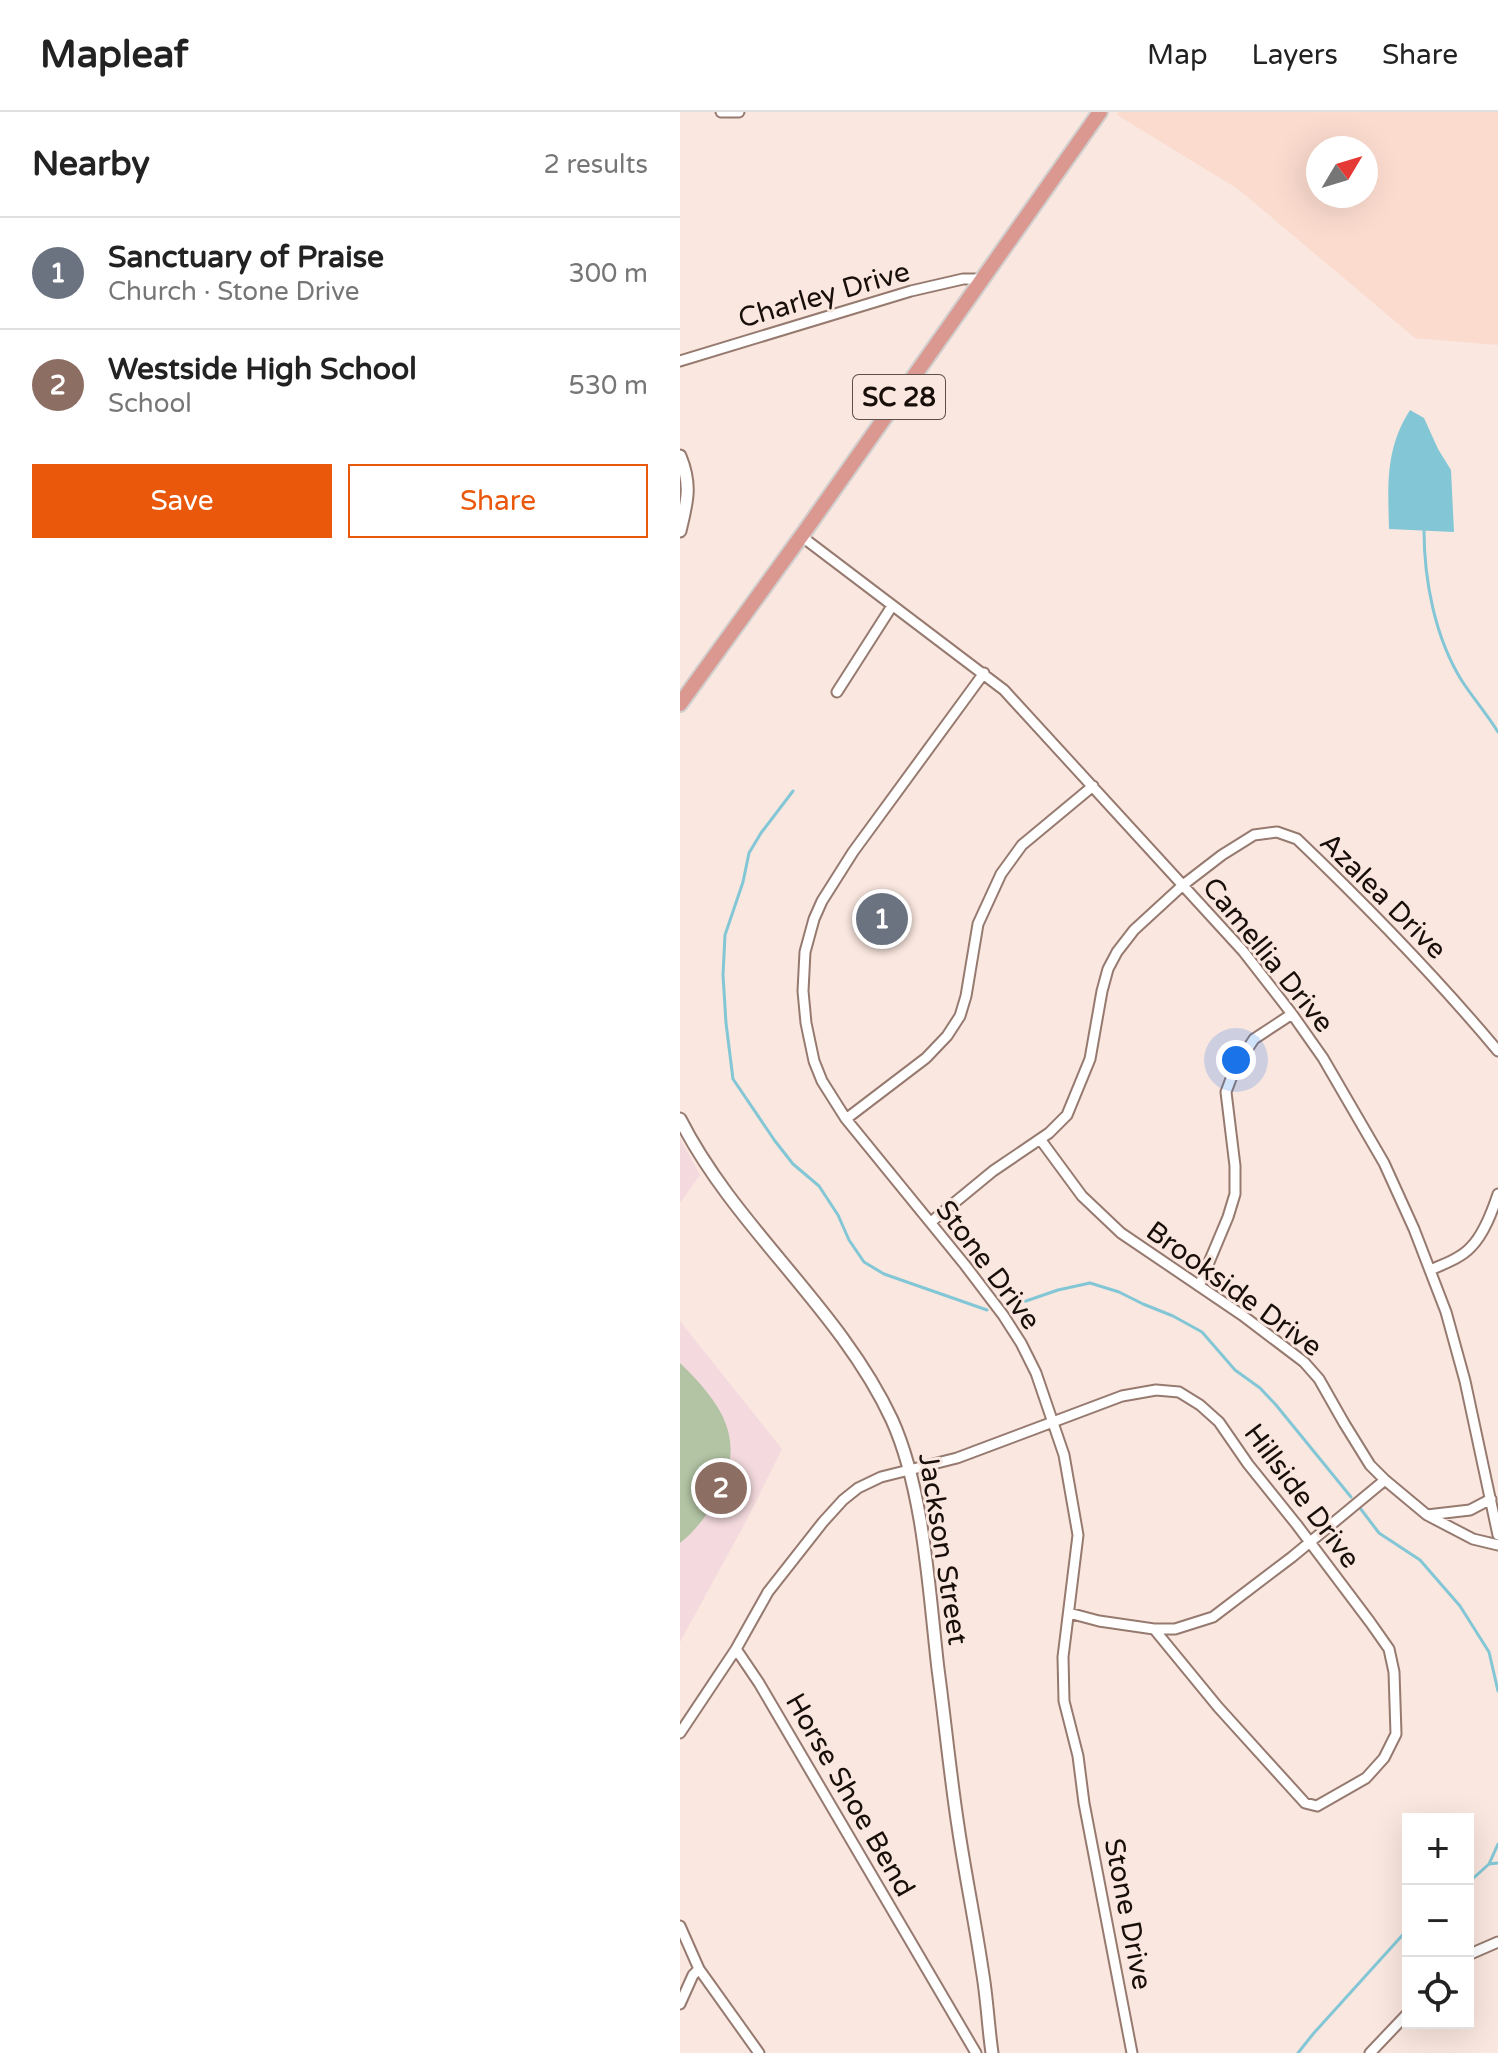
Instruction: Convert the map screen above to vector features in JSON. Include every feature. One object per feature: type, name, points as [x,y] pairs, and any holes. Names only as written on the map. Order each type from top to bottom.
[{"type":"highway","name":"SC 28","points":[[680,704],[1100,112]]},
{"type":"highway","points":[[680,682],[697,680]]},
{"type":"street","points":[[721,112],[739,112]]},
{"type":"street","name":"Charley Drive","points":[[680,361],[911,291],[963,279],[982,279]]},
{"type":"street","points":[[680,456],[688,487],[680,531]]},
{"type":"street","name":"Camellia Drive","points":[[801,536],[1004,690],[1243,951],[1323,1058],[1384,1163],[1446,1312],[1465,1381],[1498,1535]]},
{"type":"street","points":[[837,692],[892,606]]},
{"type":"street","name":"Stone Drive","points":[[984,673],[853,852],[822,901],[805,952],[806,1023],[822,1081],[846,1119],[931,1222],[1021,1343],[1036,1373],[1064,1455],[1078,1535],[1063,1657],[1064,1701],[1078,1756],[1084,1803],[1132,2053]]},
{"type":"street","points":[[846,1119],[926,1058],[947,1036],[960,1016],[978,924],[1001,874],[1022,845],[1093,786]]},
{"type":"street","name":"Azalea Drive","points":[[931,1222],[993,1171],[1049,1133],[1067,1115],[1090,1059],[1108,969],[1117,952],[1134,930],[1183,885],[1254,835],[1277,832],[1297,839],[1453,999],[1498,1051]]},
{"type":"street","points":[[1199,1286],[1235,1194],[1235,1166],[1226,1092],[1254,1039],[1292,1014]]},
{"type":"street","name":"Jackson Street","points":[[680,1119],[712,1172],[833,1327],[863,1370],[893,1422],[909,1471],[922,1540],[956,1811],[983,1972],[992,2053]]},
{"type":"street","name":"Brookside Drive","points":[[1040,1139],[1082,1196],[1121,1233],[1304,1362],[1319,1379],[1370,1465],[1385,1480],[1427,1515],[1473,1539],[1498,1545]]},
{"type":"street","points":[[1430,1270],[1471,1247],[1485,1226],[1498,1194]]},
{"type":"street","name":"Hillside Drive","points":[[736,1649],[768,1592],[823,1522],[858,1488],[881,1477],[957,1458],[1122,1396],[1156,1390],[1179,1392],[1219,1422],[1389,1649],[1394,1672],[1396,1734],[1384,1758],[1366,1778],[1317,1806],[1305,1803],[1218,1707],[1154,1629]]},
{"type":"street","points":[[1069,1613],[1154,1629],[1175,1629],[1213,1617],[1385,1480]]},
{"type":"street","points":[[1427,1515],[1470,1510],[1491,1499]]},
{"type":"street","points":[[680,1733],[736,1649]]},
{"type":"street","name":"Horse Shoe Bend","points":[[736,1649],[759,1683],[976,2053]]},
{"type":"street","points":[[680,1926],[699,1969],[759,2053]]},
{"type":"street","points":[[1474,1952],[1498,1942]]},
{"type":"street","points":[[680,2004],[693,1975],[699,1969]]},
{"type":"street","points":[[1370,2053],[1402,2019]]},
{"type":"shaded area","points":[[1119,112],[1498,112],[1498,345],[1415,338],[1238,189],[1117,115]]},
{"type":"shaded area","points":[[680,1138],[700,1175],[680,1203]]},
{"type":"shaded area","points":[[680,1321],[782,1449],[680,1642]]},
{"type":"green space","points":[[680,1363],[719,1409],[730,1442],[730,1460],[725,1479],[708,1512],[680,1543]]},
{"type":"water","points":[[1410,410],[1424,418],[1451,470],[1454,532],[1389,529],[1392,453]]},
{"type":"waterway","points":[[1424,530],[1426,569],[1438,628],[1462,681],[1498,732]]},
{"type":"waterway","points":[[793,791],[749,853],[725,935],[723,975],[733,1079],[793,1164],[819,1186],[864,1262],[884,1274],[987,1310]]},
{"type":"waterway","points":[[1009,1302],[1026,1301],[1090,1283],[1119,1292],[1202,1332],[1235,1370],[1260,1388],[1276,1405],[1351,1497]]},
{"type":"waterway","points":[[1360,1508],[1379,1533],[1420,1560],[1460,1606],[1489,1652],[1498,1691]]},
{"type":"waterway","points":[[1474,1878],[1489,1864],[1498,1844]]},
{"type":"waterway","points":[[1489,1864],[1498,1863]]},
{"type":"waterway","points":[[1298,2053],[1402,1936]]},
{"type":"place","name":"Sanctuary of Praise","points":[[882,919]]},
{"type":"place","name":"Westside High School","points":[[721,1488]]}]
